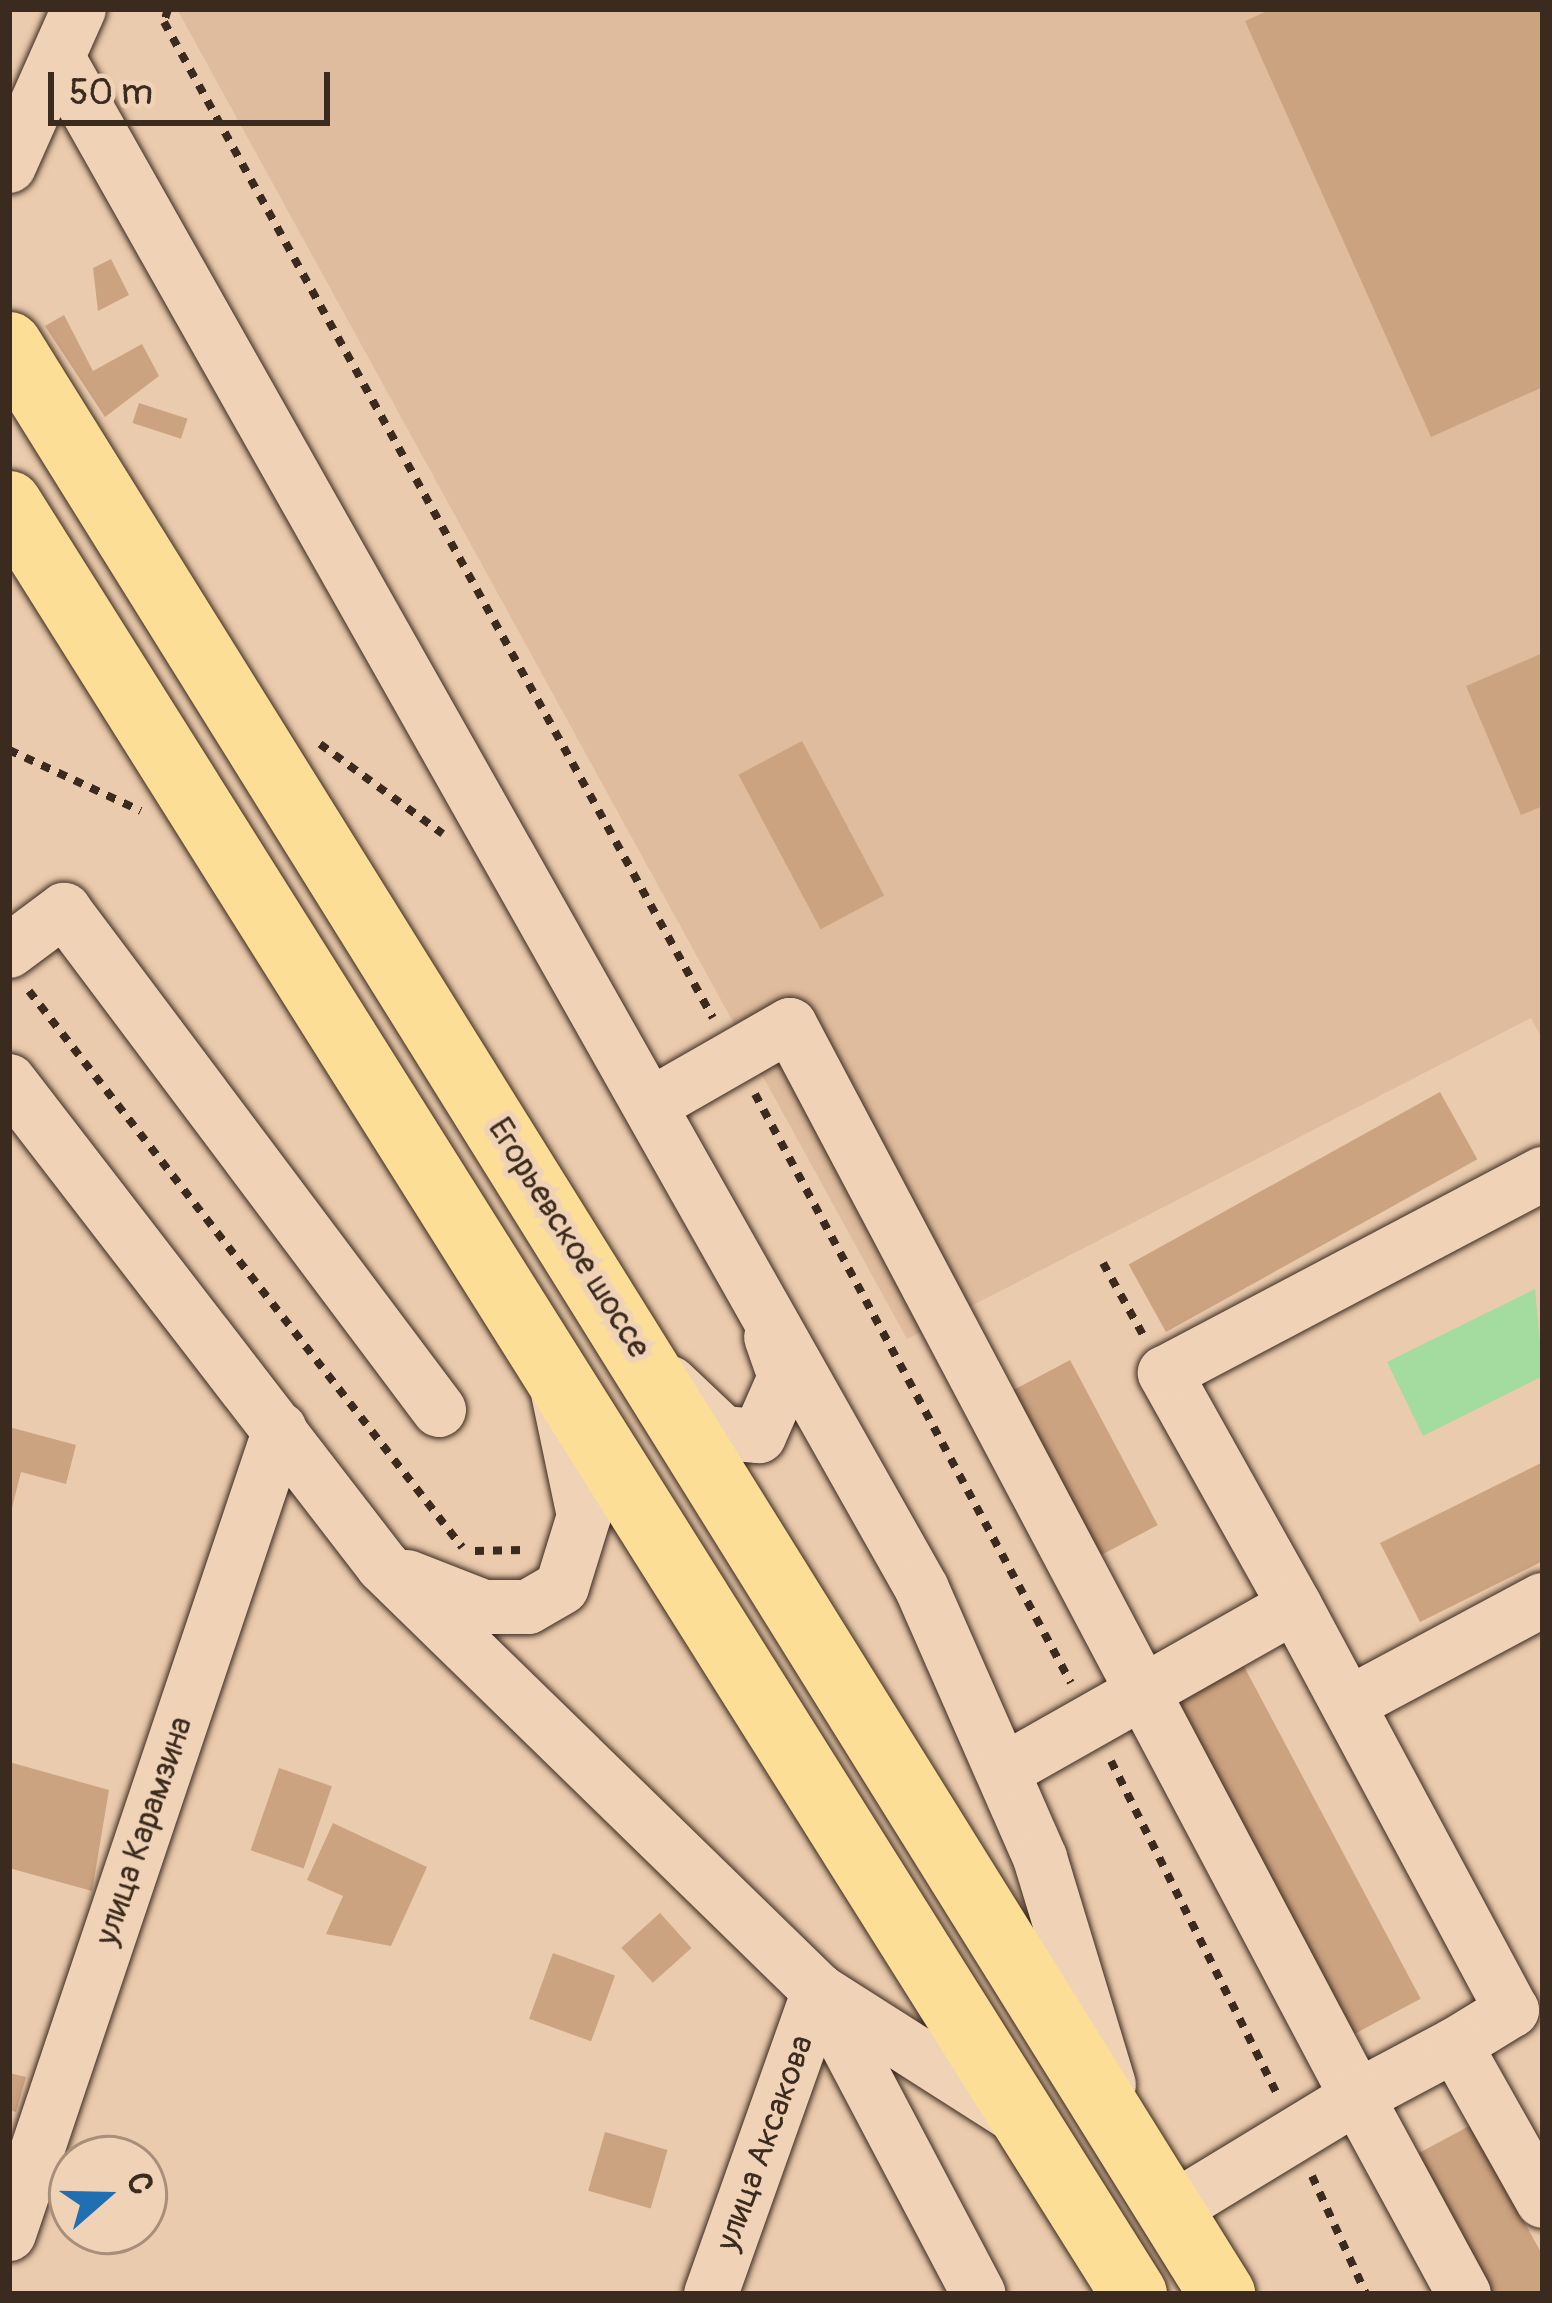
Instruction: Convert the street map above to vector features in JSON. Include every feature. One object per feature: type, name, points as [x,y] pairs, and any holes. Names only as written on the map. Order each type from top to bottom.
[{"type":"main road","name":"Егорьевское шоссе","points":[[9,345],[220,673],[1222,2294]]},
{"type":"main road","points":[[9,504],[1135,2294]]},
{"type":"street","points":[[9,166],[79,9]]},
{"type":"street","points":[[58,58],[751,1278],[922,1589],[1003,1771],[1124,2134]]},
{"type":"street","points":[[16,967],[64,910],[440,1410]]},
{"type":"street","points":[[652,1104],[790,1024],[1464,2294]]},
{"type":"street","points":[[9,1081],[383,1566],[819,1991],[1030,2126]]},
{"type":"street","points":[[1171,2210],[1357,2097],[1527,2002],[1348,1704],[1165,1373],[1543,1174]]},
{"type":"street","points":[[631,1338],[722,1433],[759,1436],[785,1377],[751,1278]]},
{"type":"street","points":[[383,1566],[484,1607],[528,1606],[562,1587],[584,1516],[554,1373]]},
{"type":"street","name":"улица Карамзина","points":[[9,2234],[280,1429]]},
{"type":"street","points":[[1348,1704],[1543,1600]]},
{"type":"street","points":[[1003,1771],[1295,1606]]},
{"type":"street","points":[[819,1991],[979,2294]]},
{"type":"street","name":"улица Аксакова","points":[[711,2294],[819,1991]]},
{"type":"street","points":[[1455,2045],[1543,2201]]},
{"type":"path","points":[[168,9],[164,22],[734,1056],[1091,1723],[1295,2134],[1366,2294]]},
{"type":"path","points":[[310,737],[456,843]]},
{"type":"path","points":[[9,750],[153,817]]},
{"type":"path","points":[[16,967],[437,1523],[464,1550],[496,1555],[538,1537]]},
{"type":"path","points":[[1103,1263],[1165,1373]]},
{"type":"shaded area","points":[[177,9],[1543,9],[1543,1040],[1531,1018],[907,1339]]},
{"type":"green space","points":[[1535,1289],[1543,1376],[1423,1436],[1387,1362]]},
{"type":"building","points":[[1272,9],[1543,9],[1543,387],[1431,437],[1245,21]]},
{"type":"building","points":[[111,259],[129,295],[98,311],[93,268]]},
{"type":"building","points":[[64,315],[93,371],[142,344],[159,376],[105,417],[45,326]]},
{"type":"building","points":[[139,403],[188,419],[181,439],[133,423]]},
{"type":"building","points":[[1543,653],[1543,806],[1521,815],[1466,686]]},
{"type":"building","points":[[802,741],[884,896],[821,929],[738,775]]},
{"type":"building","points":[[1440,1092],[1477,1159],[1166,1332],[1129,1265]]},
{"type":"building","points":[[1070,1360],[1158,1525],[1092,1560],[1005,1395]]},
{"type":"building","points":[[9,1427],[76,1445],[66,1484],[21,1472],[11,1512]]},
{"type":"building","points":[[1543,1462],[1543,1561],[1420,1622],[1380,1543]]},
{"type":"building","points":[[1239,1657],[1421,1999],[1353,2035],[1171,1693]]},
{"type":"building","points":[[9,1762],[109,1790],[92,1891],[9,1868]]},
{"type":"building","points":[[279,1768],[332,1786],[304,1868],[251,1850]]},
{"type":"building","points":[[333,1823],[427,1867],[391,1946],[326,1934],[343,1896],[307,1880]]},
{"type":"building","points":[[660,1913],[691,1948],[653,1983],[621,1948]]},
{"type":"building","points":[[553,1953],[615,1976],[591,2041],[529,2019]]},
{"type":"building","points":[[9,2073],[26,2077],[16,2112],[9,2110]]},
{"type":"building","points":[[1471,2125],[1543,2256],[1543,2294],[1479,2294],[1406,2160]]},
{"type":"building","points":[[605,2132],[667,2150],[651,2209],[588,2191]]}]
